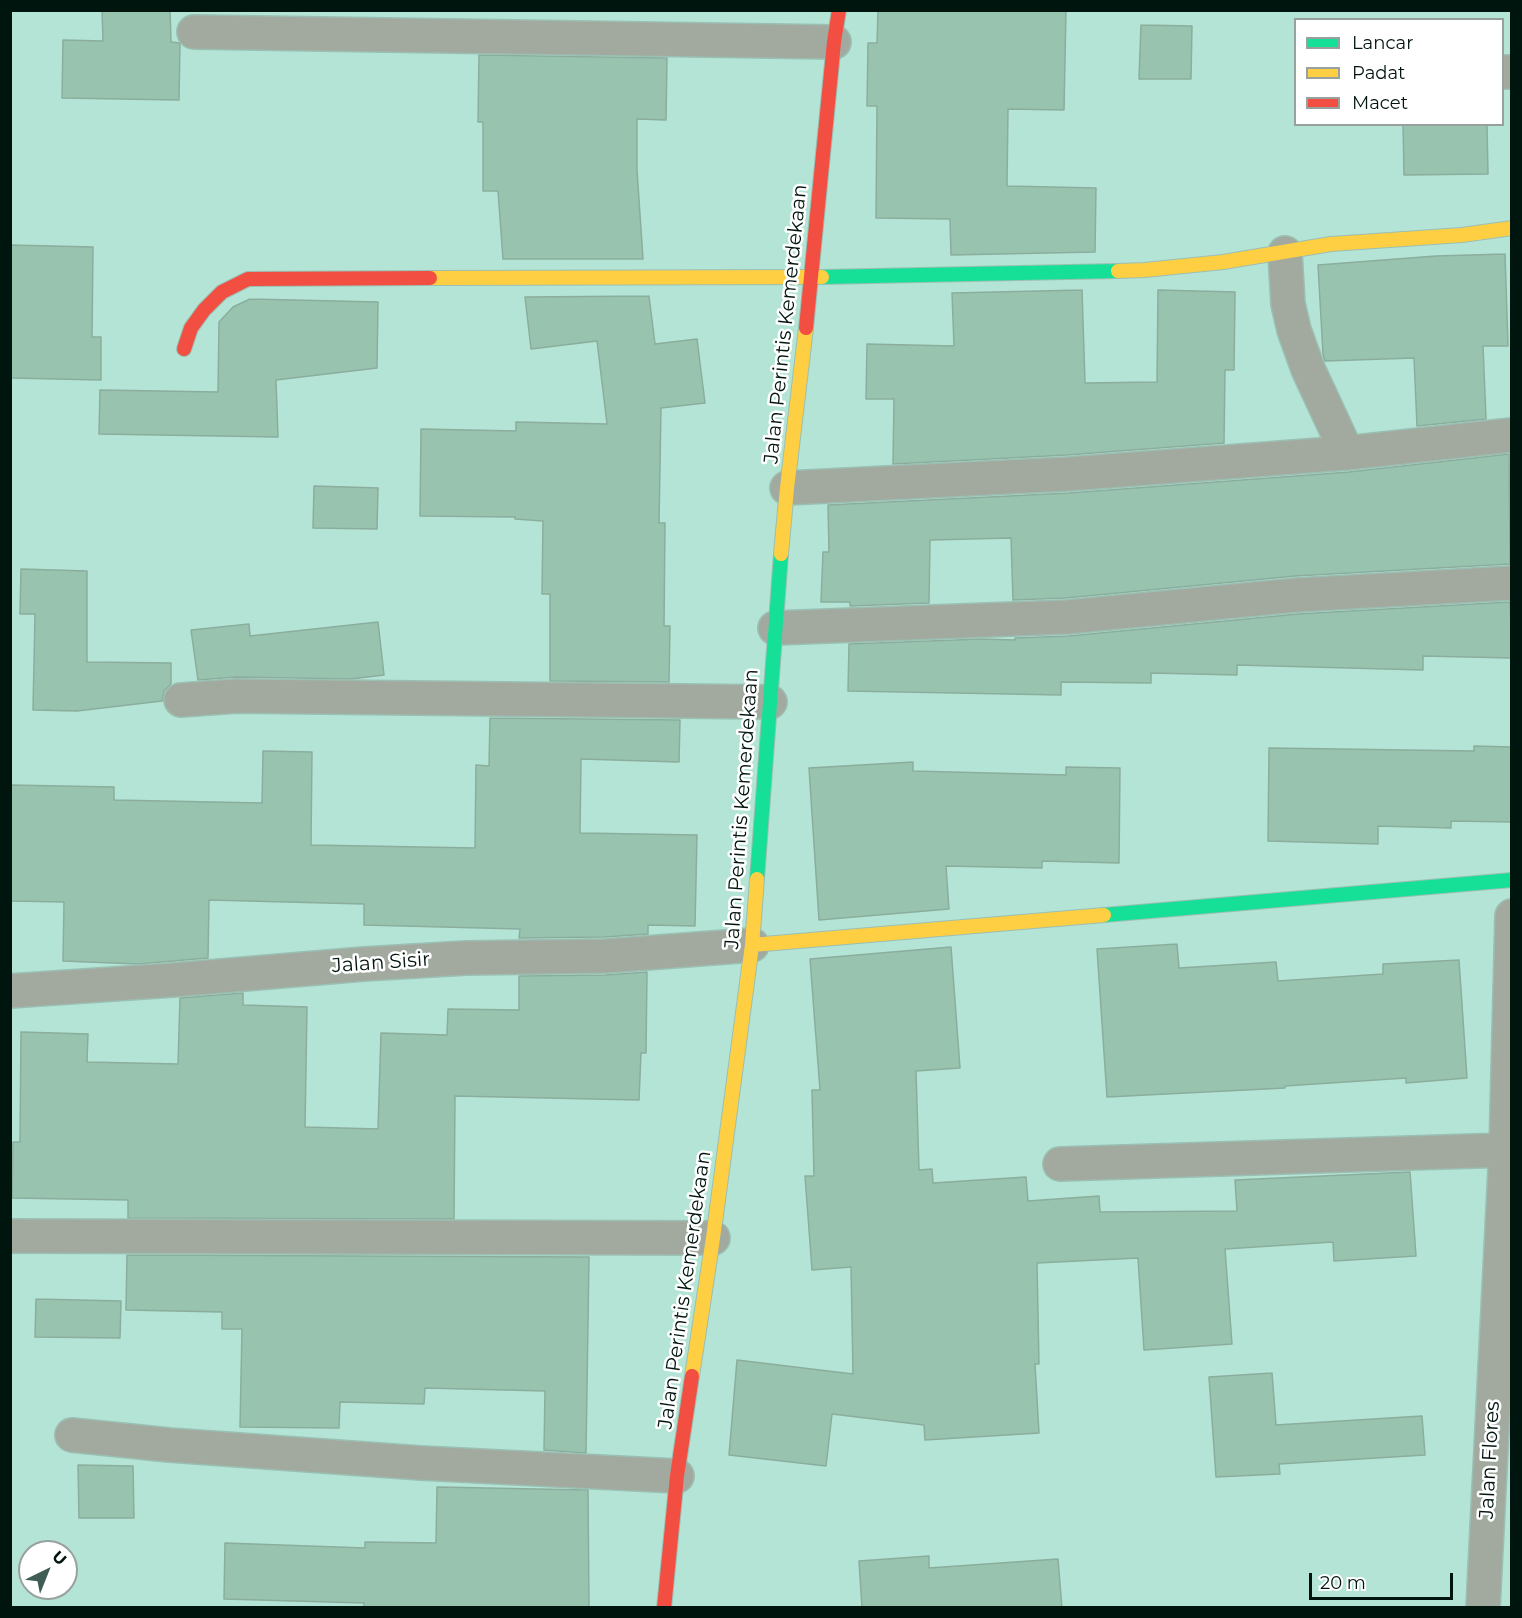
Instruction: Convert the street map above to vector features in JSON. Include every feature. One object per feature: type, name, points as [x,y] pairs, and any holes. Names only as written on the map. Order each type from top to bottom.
[{"type":"street","name":"Jalan Perintis Kemerdekaan","points":[[664,1608],[677,1476],[713,1238],[752,945],[787,488],[812,277],[839,10]]},
{"type":"street","points":[[194,32],[834,42]]},
{"type":"street","points":[[184,349],[191,328],[204,310],[222,292],[248,279],[812,277],[1145,270],[1223,262],[1332,244],[1462,235],[1512,228]]},
{"type":"street","points":[[1286,253],[1288,304],[1294,330],[1308,369],[1347,453]]},
{"type":"street","points":[[787,488],[1068,474],[1347,453],[1512,435]]},
{"type":"street","points":[[775,628],[1067,617],[1296,595],[1512,583]]},
{"type":"street","points":[[180,700],[248,696],[770,702]]},
{"type":"street","points":[[752,945],[1512,880]]},
{"type":"street","name":"Jalan Flores","points":[[1483,1608],[1506,1150],[1512,916]]},
{"type":"street","name":"Jalan Sisir","points":[[10,992],[364,963],[466,958],[606,956],[752,945]]},
{"type":"street","points":[[1060,1164],[1506,1150]]},
{"type":"street","points":[[10,1236],[713,1238]]},
{"type":"street","points":[[72,1435],[169,1445],[421,1463],[677,1476]]},
{"type":"building","points":[[102,10],[170,10],[171,42],[180,43],[179,100],[62,98],[63,40],[103,41]]},
{"type":"building","points":[[878,10],[1066,10],[1064,110],[1008,109],[1007,186],[1096,188],[1095,252],[951,255],[950,219],[876,218],[877,106],[867,106],[868,43],[877,43]]},
{"type":"building","points":[[1141,25],[1192,26],[1191,79],[1139,79]]},
{"type":"building","points":[[479,55],[667,58],[666,120],[637,119],[637,170],[643,259],[503,259],[498,191],[483,191],[483,122],[478,122]]},
{"type":"building","points":[[1403,126],[1487,126],[1488,174],[1404,175]]},
{"type":"building","points":[[10,245],[93,247],[92,337],[101,337],[101,380],[10,378]]},
{"type":"building","points":[[1505,254],[1508,346],[1483,346],[1486,419],[1417,426],[1414,358],[1325,361],[1318,265],[1436,256]]},
{"type":"building","points":[[1082,290],[1085,383],[1157,382],[1158,290],[1235,292],[1234,370],[1225,370],[1224,443],[1067,455],[893,464],[894,399],[866,399],[867,344],[954,346],[952,293]]},
{"type":"building","points":[[649,296],[655,344],[697,339],[705,403],[661,408],[659,523],[665,523],[664,626],[670,626],[669,682],[550,681],[550,594],[542,594],[543,521],[515,519],[515,517],[420,516],[421,429],[516,431],[516,422],[607,424],[597,341],[531,349],[525,297]]},
{"type":"building","points":[[250,299],[378,302],[377,368],[276,380],[278,437],[99,434],[100,390],[218,392],[219,322],[233,307]]},
{"type":"building","points":[[1509,454],[1510,564],[1295,576],[1066,598],[1013,600],[1011,538],[930,540],[929,603],[850,606],[850,602],[821,602],[823,552],[829,552],[828,505],[1069,493],[1349,472]]},
{"type":"building","points":[[314,486],[378,488],[377,529],[313,528]]},
{"type":"building","points":[[21,569],[87,571],[87,662],[171,663],[171,684],[164,691],[162,701],[77,711],[33,710],[35,614],[20,614]]},
{"type":"building","points":[[1510,602],[1512,658],[1423,656],[1423,670],[1237,665],[1237,675],[1151,673],[1151,683],[1061,682],[1061,695],[848,691],[849,644],[981,639],[1015,640],[1015,638],[1069,636],[1298,614]]},
{"type":"building","points":[[378,622],[384,675],[351,679],[236,677],[198,680],[191,630],[249,624],[250,636]]},
{"type":"building","points":[[490,718],[680,720],[679,762],[581,759],[580,833],[697,835],[695,926],[648,925],[648,934],[605,937],[519,938],[520,929],[364,925],[364,904],[209,900],[208,958],[138,964],[63,961],[64,902],[10,901],[10,785],[114,787],[114,800],[262,803],[263,751],[312,752],[311,845],[475,848],[476,765],[489,766]]},
{"type":"building","points":[[1474,746],[1512,747],[1512,822],[1451,821],[1451,828],[1378,826],[1378,844],[1268,841],[1269,748],[1474,751]]},
{"type":"building","points":[[913,762],[913,771],[1066,775],[1066,767],[1120,768],[1119,863],[1042,861],[1042,868],[946,866],[949,909],[819,920],[809,768]]},
{"type":"building","points":[[1177,944],[1179,968],[1276,962],[1278,981],[1383,974],[1383,964],[1459,960],[1467,1078],[1406,1083],[1406,1078],[1285,1086],[1285,1088],[1107,1097],[1097,949]]},
{"type":"building","points":[[951,947],[960,1068],[916,1071],[919,1170],[932,1169],[933,1183],[1026,1177],[1028,1201],[1099,1196],[1100,1212],[1237,1211],[1235,1180],[1410,1172],[1416,1256],[1334,1261],[1333,1242],[1225,1249],[1232,1344],[1144,1350],[1138,1258],[1037,1263],[1039,1364],[1035,1364],[1039,1433],[925,1440],[924,1425],[832,1414],[826,1466],[729,1455],[737,1360],[853,1374],[851,1267],[812,1270],[805,1176],[814,1176],[812,1090],[820,1090],[810,959]]},
{"type":"building","points":[[647,972],[646,1053],[641,1053],[639,1100],[455,1096],[454,1219],[128,1218],[128,1200],[12,1198],[13,1142],[20,1142],[21,1032],[88,1034],[87,1062],[178,1064],[180,998],[243,993],[243,1005],[307,1007],[305,1127],[378,1129],[381,1033],[447,1035],[448,1009],[519,1010],[519,976]]},
{"type":"building","points":[[127,1255],[589,1257],[586,1453],[544,1450],[545,1391],[425,1388],[424,1404],[340,1402],[339,1428],[240,1427],[242,1329],[222,1329],[222,1312],[126,1310]]},
{"type":"building","points":[[36,1299],[121,1301],[120,1338],[35,1337]]},
{"type":"building","points":[[1272,1373],[1276,1425],[1422,1416],[1425,1455],[1279,1464],[1280,1474],[1216,1477],[1209,1377]]},
{"type":"building","points":[[78,1465],[133,1466],[134,1518],[79,1518]]},
{"type":"building","points":[[437,1487],[588,1490],[589,1608],[364,1608],[364,1603],[224,1599],[225,1543],[365,1548],[365,1542],[436,1543]]},
{"type":"building","points":[[929,1556],[929,1568],[1058,1559],[1062,1608],[862,1608],[859,1561]]},
{"type":"traffic: fast","points":[[822,277],[1118,271]]},
{"type":"traffic: fast","points":[[757,879],[781,554]]},
{"type":"traffic: fast","points":[[1104,915],[1512,880]]},
{"type":"traffic: slow","points":[[1118,271],[1223,262],[1331,244],[1462,235],[1512,228]]},
{"type":"traffic: slow","points":[[430,278],[822,277]]},
{"type":"traffic: slow","points":[[781,554],[806,328]]},
{"type":"traffic: slow","points":[[692,1376],[752,945],[757,879]]},
{"type":"traffic: slow","points":[[752,945],[1104,915]]},
{"type":"traffic: jam","points":[[806,328],[839,10]]},
{"type":"traffic: jam","points":[[184,349],[191,328],[204,310],[222,292],[248,279],[430,278]]},
{"type":"traffic: jam","points":[[664,1608],[677,1476],[692,1376]]}]
